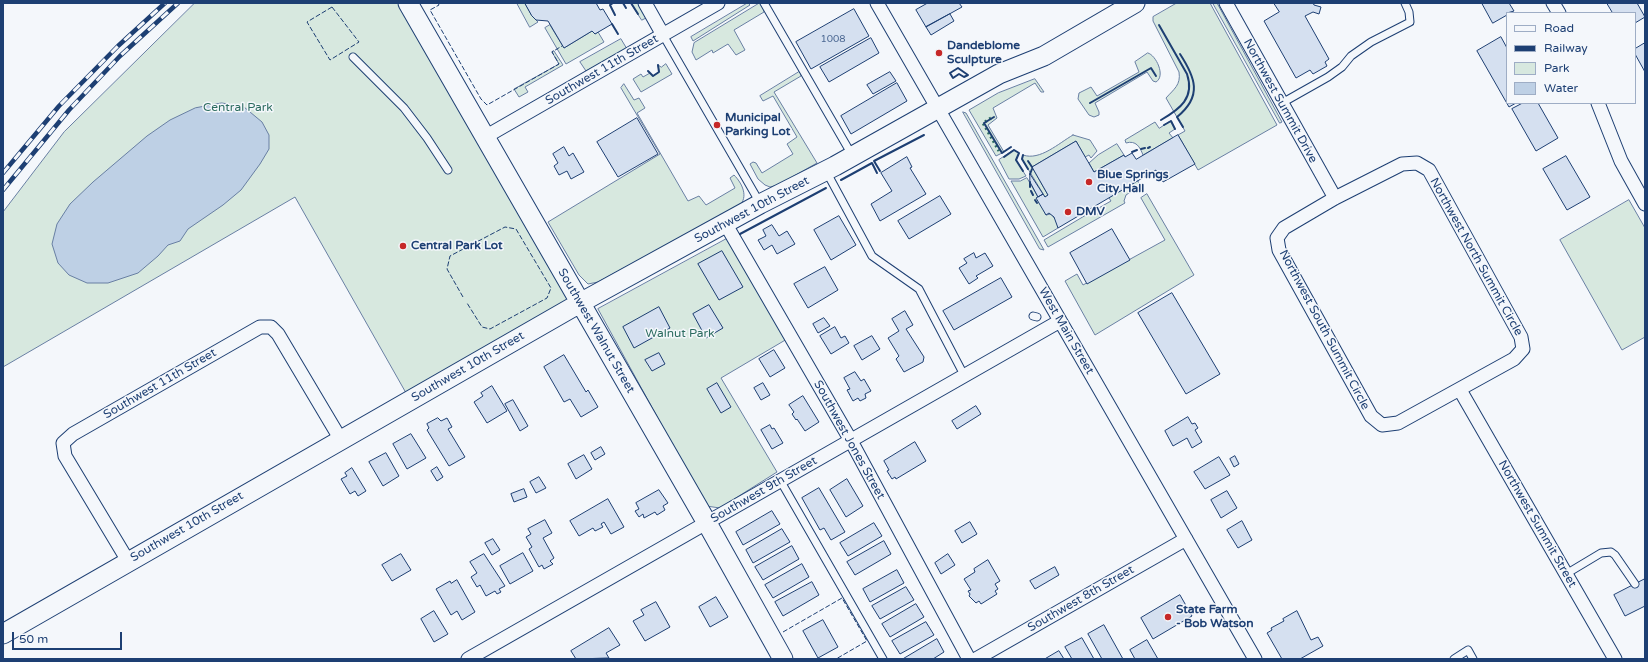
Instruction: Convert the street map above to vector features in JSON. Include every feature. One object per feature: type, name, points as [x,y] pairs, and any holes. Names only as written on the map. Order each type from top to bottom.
[{"type":"street","name":"Southwest Walnut Street","points":[[408,3],[707,523],[783,659]]},
{"type":"street","points":[[645,3],[663,35]]},
{"type":"street","name":"Southwest 11th Street","points":[[486,137],[718,3]]},
{"type":"street","name":"West Main Street","points":[[877,3],[1255,659]]},
{"type":"street","name":"Southwest 10th Street","points":[[3,634],[580,303],[760,204],[826,171],[999,74],[1044,56],[1135,3]]},
{"type":"street","name":"Northwest Summit Drive","points":[[1226,3],[1335,198]]},
{"type":"street","points":[[1553,3],[1558,12]]},
{"type":"street","points":[[1598,104],[1621,162],[1645,204]]},
{"type":"street","name":"Northwest North Summit Circle","points":[[1335,198],[1402,164],[1417,163],[1429,170],[1521,337],[1523,349],[1514,359],[1460,390]]},
{"type":"street","name":"Northwest South Summit Circle","points":[[1335,198],[1284,228],[1277,238],[1279,250],[1370,416],[1382,425],[1398,423],[1460,390]]},
{"type":"street","name":"Southwest Jones Street","points":[[725,223],[850,440],[970,659]]},
{"type":"street","name":"Southwest 9th Street","points":[[468,659],[1060,320]]},
{"type":"street","name":"Southwest 11th Street","points":[[128,561],[65,456],[63,443],[73,434],[260,327],[271,327],[278,334],[341,440]]},
{"type":"street","name":"Northwest Summit Street","points":[[1460,390],[1615,659]]},
{"type":"street","name":"Southwest 8th Street","points":[[976,659],[1186,539]]},
{"type":"lane","points":[[764,3],[853,155]]},
{"type":"lane","points":[[1282,103],[1328,77],[1342,67],[1351,56],[1372,42],[1410,22],[1409,12],[1405,3]]},
{"type":"lane","points":[[663,35],[760,204]]},
{"type":"lane","points":[[353,57],[404,108],[427,138],[448,170]]},
{"type":"lane","points":[[826,171],[872,256],[919,289],[964,375]]},
{"type":"lane","points":[[780,480],[882,659]]},
{"type":"lane","points":[[1566,574],[1601,553],[1611,552],[1616,555],[1634,584]]},
{"type":"lane","points":[[1454,659],[1468,650],[1473,659]]},
{"type":"green space","name":"Central Park","points":[[195,3],[408,3],[580,303],[410,400],[295,197],[3,367],[3,212],[64,132]]},
{"type":"green space","points":[[517,3],[525,3],[532,16],[538,22],[530,27]]},
{"type":"green space","points":[[631,3],[638,3],[646,18],[642,20]]},
{"type":"green space","points":[[748,3],[750,5],[693,41],[691,37]]},
{"type":"green space","points":[[760,3],[764,9],[764,12],[734,30],[745,50],[736,55],[728,44],[713,53],[712,50],[696,60],[692,52],[694,43]]},
{"type":"green space","points":[[1177,3],[1210,3],[1277,125],[1198,170],[1178,135],[1185,131],[1166,98],[1178,84],[1179,72],[1153,21],[1153,17]]},
{"type":"green space","points":[[1213,3],[1217,3],[1282,122],[1280,123]]},
{"type":"green space","points":[[550,25],[564,48],[592,31],[595,34],[598,32],[604,42],[566,64],[545,28]]},
{"type":"green space","points":[[621,39],[627,49],[586,71],[580,62]]},
{"type":"green space","points":[[554,51],[563,65],[525,87],[528,92],[519,97],[514,89],[559,64],[552,52]]},
{"type":"green space","points":[[1148,53],[1157,61],[1160,71],[1159,79],[1156,82],[1153,81],[1147,72],[1095,103],[1099,115],[1094,117],[1089,115],[1078,99],[1079,93],[1091,87],[1097,96],[1139,72],[1135,62]]},
{"type":"green space","points":[[666,64],[672,74],[641,92],[633,79],[641,74],[643,77],[650,73],[653,76],[659,72],[658,65],[661,67]]},
{"type":"green space","points":[[799,72],[801,76],[774,92],[817,163],[778,185],[770,187],[758,179],[750,164],[753,162],[756,163],[762,173],[793,154],[787,144],[797,137],[773,96],[763,101],[760,96]]},
{"type":"green space","points":[[1035,79],[1044,92],[1041,92],[1035,83],[993,108],[997,118],[988,125],[1004,152],[996,156],[969,110],[998,93]]},
{"type":"green space","points":[[624,84],[634,100],[639,98],[645,108],[637,113],[688,201],[699,196],[706,205],[735,188],[730,178],[734,175],[742,186],[744,198],[739,206],[598,282],[588,284],[579,275],[548,222],[660,154],[621,88]]},
{"type":"green space","points":[[963,112],[966,113],[1044,250],[1040,249]]},
{"type":"green space","points":[[1171,121],[1175,129],[1169,133],[1173,138],[1143,155],[1135,143],[1126,143],[1125,140],[1155,122],[1159,128]]},
{"type":"green space","points":[[1073,135],[1090,140],[1097,151],[1091,158],[1089,155],[1085,157],[1076,141],[1032,167],[1048,195],[1045,197],[1022,159],[1023,155],[1036,156]]},
{"type":"green space","points":[[1117,144],[1124,155],[1094,172],[1089,163],[1098,155]]},
{"type":"green space","points":[[1014,150],[1019,153],[1016,160],[1026,176],[1019,179],[1009,179],[999,160]]},
{"type":"green space","points":[[1027,178],[1046,215],[1051,214],[1057,221],[1058,228],[1043,237],[1011,181],[1020,181]]},
{"type":"green space","points":[[1138,181],[1138,187],[1126,195],[1124,201],[1125,203],[1048,247],[1044,240],[1091,212],[1094,216],[1099,213],[1097,209],[1111,201],[1109,198]]},
{"type":"green space","points":[[1147,194],[1194,275],[1095,335],[1065,281],[1077,274],[1083,285],[1165,240],[1141,198]]},
{"type":"green space","points":[[1629,200],[1645,228],[1645,337],[1622,350],[1560,240]]},
{"type":"green space","name":"Walnut Park","points":[[732,236],[787,339],[721,378],[777,472],[720,508],[706,506],[598,309]]},
{"type":"water","points":[[222,103],[244,107],[262,122],[269,135],[269,149],[241,190],[223,205],[188,229],[180,241],[168,245],[158,256],[138,273],[108,283],[87,283],[69,275],[58,263],[52,244],[57,224],[70,204],[93,182],[147,136],[170,120],[195,108]]},
{"type":"building","points":[[525,3],[596,3],[600,10],[603,9],[612,24],[595,34],[592,31],[564,48],[548,21],[536,20]]},
{"type":"building","points":[[928,3],[959,3],[962,7],[926,27],[916,10]]},
{"type":"building","points":[[1274,3],[1313,3],[1314,5],[1321,7],[1319,14],[1313,12],[1305,16],[1329,59],[1325,62],[1327,66],[1313,74],[1310,70],[1296,78],[1264,21],[1279,12]]},
{"type":"building","points":[[1482,3],[1509,3],[1514,11],[1506,12],[1506,16],[1493,23]]},
{"type":"building","points":[[1607,3],[1637,3],[1645,17],[1636,22],[1636,12],[1612,12]]},
{"type":"building","points":[[854,9],[869,36],[811,69],[796,42]]},
{"type":"building","points":[[950,14],[954,21],[931,35],[926,27]]},
{"type":"building","points":[[1501,37],[1506,46],[1506,102],[1477,51]]},
{"type":"building","points":[[871,38],[879,53],[829,82],[820,67]]},
{"type":"building","points":[[1645,43],[1645,72],[1636,56],[1636,48]]},
{"type":"building","points":[[890,72],[896,81],[873,94],[867,85]]},
{"type":"building","points":[[897,83],[907,101],[851,134],[841,116]]},
{"type":"building","points":[[1507,104],[1514,104],[1509,107]]},
{"type":"building","points":[[1521,104],[1539,104],[1558,138],[1536,151],[1512,109]]},
{"type":"building","points":[[637,118],[658,154],[618,177],[597,142]]},
{"type":"building","name":"Blue Springs City Hall","points":[[1178,135],[1195,164],[1163,182],[1156,170],[1058,228],[1054,217],[1049,213],[1046,215],[1036,198],[1043,194],[1045,197],[1048,195],[1032,167],[1076,141],[1094,172],[1124,155],[1125,157],[1132,153],[1136,159]]},
{"type":"building","points":[[564,147],[569,156],[573,153],[584,172],[571,179],[567,171],[559,175],[554,166],[558,163],[553,154]]},
{"type":"building","points":[[1566,156],[1590,197],[1567,210],[1543,169]]},
{"type":"building","points":[[907,157],[912,167],[910,168],[926,194],[880,221],[871,204],[892,191],[881,173]]},
{"type":"building","points":[[1030,174],[1043,194],[1038,197],[1030,182]]},
{"type":"building","points":[[940,196],[951,214],[909,239],[898,221]]},
{"type":"building","points":[[839,216],[856,245],[831,260],[814,230]]},
{"type":"building","points":[[772,225],[779,236],[787,231],[795,244],[777,254],[772,245],[764,250],[758,240],[766,236],[763,230]]},
{"type":"building","points":[[1112,229],[1130,260],[1087,284],[1070,253]]},
{"type":"building","points":[[722,251],[743,287],[719,300],[698,264]]},
{"type":"building","points":[[974,253],[976,258],[985,253],[993,266],[976,276],[978,278],[969,284],[959,268],[967,263],[964,259]]},
{"type":"building","points":[[825,267],[838,290],[808,308],[794,284]]},
{"type":"building","points":[[1001,278],[1012,297],[954,330],[943,311]]},
{"type":"building","points":[[1172,293],[1220,374],[1186,394],[1138,313]]},
{"type":"building","points":[[709,305],[723,328],[706,338],[693,314]]},
{"type":"building","points":[[659,307],[670,328],[634,348],[623,327]]},
{"type":"building","points":[[905,311],[913,325],[906,329],[924,357],[923,362],[904,372],[896,359],[899,356],[888,338],[899,331],[892,319]]},
{"type":"building","points":[[824,318],[830,326],[818,333],[813,324]]},
{"type":"building","points":[[835,327],[841,338],[845,336],[849,343],[831,354],[820,336]]},
{"type":"building","points":[[872,336],[880,349],[862,360],[854,346]]},
{"type":"building","points":[[774,350],[785,368],[770,377],[759,359]]},
{"type":"building","points":[[659,353],[665,364],[652,371],[645,360]]},
{"type":"building","points":[[564,355],[586,392],[588,390],[598,407],[581,417],[570,399],[564,402],[544,367]]},
{"type":"building","points":[[855,372],[861,381],[864,379],[871,391],[865,394],[866,398],[860,401],[858,398],[853,401],[847,390],[850,389],[844,378]]},
{"type":"building","points":[[717,383],[731,407],[721,413],[707,389]]},
{"type":"building","points":[[763,383],[770,395],[761,400],[754,388]]},
{"type":"building","points":[[492,386],[507,411],[487,423],[474,402],[483,396],[481,393]]},
{"type":"building","points":[[803,396],[819,422],[805,431],[792,414],[794,412],[789,405]]},
{"type":"building","points":[[513,400],[528,426],[520,431],[505,404]]},
{"type":"building","points":[[976,406],[981,414],[957,429],[952,421]]},
{"type":"building","points":[[1188,417],[1192,424],[1195,423],[1198,428],[1195,430],[1202,442],[1192,448],[1187,438],[1173,446],[1165,431]]},
{"type":"building","points":[[438,418],[441,421],[447,418],[452,427],[448,429],[465,457],[449,466],[427,430],[429,428],[427,424]]},
{"type":"building","points":[[770,425],[772,429],[774,428],[783,443],[772,449],[761,430]]},
{"type":"building","points":[[411,434],[426,458],[407,469],[393,444]]},
{"type":"building","points":[[915,442],[926,461],[896,479],[895,477],[892,479],[887,471],[889,470],[884,461]]},
{"type":"building","points":[[601,447],[605,454],[595,460],[591,453]]},
{"type":"building","points":[[386,453],[399,476],[383,486],[369,462]]},
{"type":"building","points":[[584,455],[592,469],[576,479],[568,464]]},
{"type":"building","points":[[1235,456],[1239,464],[1234,467],[1230,459]]},
{"type":"building","points":[[1219,457],[1230,475],[1205,489],[1194,472]]},
{"type":"building","points":[[437,467],[443,477],[437,481],[431,471]]},
{"type":"building","points":[[352,468],[366,491],[358,496],[355,491],[350,494],[341,479],[347,476],[345,473]]},
{"type":"building","points":[[539,477],[546,488],[536,493],[530,482]]},
{"type":"building","points":[[847,479],[863,506],[846,517],[830,490]]},
{"type":"building","points":[[819,488],[845,532],[831,540],[824,528],[820,530],[802,498]]},
{"type":"building","points":[[524,489],[527,497],[514,502],[511,494]]},
{"type":"building","points":[[659,490],[668,503],[663,506],[665,510],[657,515],[655,512],[644,518],[643,514],[639,517],[635,511],[639,509],[636,503]]},
{"type":"building","points":[[1227,491],[1237,508],[1221,518],[1211,500]]},
{"type":"building","points":[[608,499],[624,527],[611,534],[604,522],[601,524],[603,527],[595,531],[593,528],[579,536],[570,521]]},
{"type":"building","points":[[772,511],[780,524],[743,545],[736,532]]},
{"type":"building","points":[[545,520],[552,533],[543,538],[554,558],[550,561],[553,564],[544,569],[542,565],[539,567],[529,549],[532,547],[526,537],[531,534],[528,529]]},
{"type":"building","points":[[1242,521],[1252,540],[1238,548],[1227,530]]},
{"type":"building","points":[[970,522],[977,534],[962,543],[955,531]]},
{"type":"building","points":[[874,523],[882,536],[848,556],[840,543]]},
{"type":"building","points":[[782,529],[790,542],[753,563],[746,550]]},
{"type":"building","points":[[493,539],[500,550],[492,555],[485,543]]},
{"type":"building","points":[[884,541],[891,554],[855,575],[847,562]]},
{"type":"building","points":[[792,546],[799,559],[763,580],[755,567]]},
{"type":"building","points":[[523,553],[533,571],[510,584],[500,566]]},
{"type":"building","points":[[401,554],[411,570],[392,581],[382,565]]},
{"type":"building","points":[[484,554],[505,586],[499,589],[501,592],[497,594],[495,591],[486,596],[480,585],[477,587],[471,577],[477,573],[470,562]]},
{"type":"building","points":[[948,554],[955,565],[941,574],[935,563]]},
{"type":"building","points":[[988,560],[1000,581],[995,584],[998,589],[995,591],[997,594],[981,604],[979,601],[976,603],[969,596],[970,594],[968,591],[971,590],[964,579],[975,572],[974,569]]},
{"type":"building","points":[[802,564],[809,577],[773,598],[765,585]]},
{"type":"building","points":[[1055,567],[1059,575],[1035,589],[1030,581]]},
{"type":"building","points":[[897,570],[904,583],[870,602],[863,589]]},
{"type":"building","points":[[1645,579],[1645,606],[1625,616],[1614,595]]},
{"type":"building","points":[[457,580],[475,612],[462,620],[457,611],[451,615],[436,589],[450,581],[451,583]]},
{"type":"building","points":[[812,582],[819,595],[783,616],[775,602]]},
{"type":"building","points":[[906,587],[914,600],[880,619],[872,606]]},
{"type":"building","points":[[1180,595],[1192,616],[1153,639],[1141,618]]},
{"type":"building","points":[[716,597],[728,617],[710,627],[699,607]]},
{"type":"building","points":[[656,602],[670,627],[645,641],[633,621],[644,615],[641,610]]},
{"type":"building","points":[[916,604],[924,617],[890,637],[882,624]]},
{"type":"building","points":[[434,611],[448,634],[434,642],[421,619]]},
{"type":"building","points":[[1297,611],[1311,640],[1318,637],[1323,646],[1300,659],[1282,659],[1267,633],[1272,630],[1271,628],[1284,621],[1283,619]]},
{"type":"building","points":[[823,620],[838,647],[818,658],[803,631]]},
{"type":"building","points":[[926,622],[934,635],[900,654],[892,641]]},
{"type":"building","points":[[1104,625],[1123,659],[1102,659],[1088,634]]},
{"type":"building","points":[[609,628],[620,645],[606,653],[609,658],[576,659],[571,651]]},
{"type":"building","points":[[1082,638],[1094,659],[1072,659],[1065,647]]},
{"type":"building","points":[[937,639],[944,652],[933,659],[903,659]]},
{"type":"building","points":[[1147,640],[1158,659],[1135,659],[1130,650]]},
{"type":"building","points":[[1059,651],[1064,659],[1045,659]]},
{"type":"railway","points":[[3,173],[59,106],[118,46],[165,3]]},
{"type":"railway","points":[[3,190],[69,110],[120,56],[178,3]]},
{"type":"hedge","points":[[991,118],[983,123],[999,151]]},
{"type":"fence","points":[[438,3],[439,5],[430,10],[481,99],[487,105],[559,64],[552,52],[562,46]]},
{"type":"fence","points":[[332,7],[359,42],[330,60],[307,22],[332,7]]},
{"type":"fence","points":[[463,297],[447,269],[450,256],[505,227],[516,229],[551,288],[547,298],[490,329],[482,327],[467,303]]},
{"type":"fence","points":[[783,632],[842,598],[867,641],[836,659]]},
{"type":"wall","points":[[613,3],[610,5],[615,15]]},
{"type":"wall","points":[[623,3],[626,8]]},
{"type":"wall","points":[[631,3],[638,14]]},
{"type":"wall","points":[[612,24],[618,34]]},
{"type":"wall","points":[[1159,25],[1187,74],[1189,82],[1189,90],[1184,102],[1174,112],[1161,120]]},
{"type":"wall","points":[[1180,54],[1190,71],[1194,86],[1191,102],[1177,117],[1183,127]]},
{"type":"wall","points":[[648,71],[653,76],[659,72],[658,65]]},
{"type":"wall","points":[[958,68],[968,75],[964,77],[959,74],[953,78],[950,73],[958,68]]},
{"type":"wall","points":[[1090,103],[1151,68],[1156,76]]},
{"type":"wall","points":[[994,117],[984,123],[1002,153],[1011,147]]},
{"type":"wall","points":[[1164,125],[1171,121],[1175,129]]},
{"type":"wall","points":[[880,171],[874,161],[924,135]]},
{"type":"wall","points":[[1141,149],[1145,148]]},
{"type":"wall","points":[[1004,157],[1014,150],[1019,153],[1016,160],[1023,171]]},
{"type":"wall","points":[[1132,152],[1137,150]]},
{"type":"wall","points":[[1023,155],[1022,159],[1028,169]]},
{"type":"wall","points":[[1028,161],[1032,167]]},
{"type":"wall","points":[[841,180],[872,163],[877,173]]},
{"type":"wall","points":[[1030,174],[1032,169]]},
{"type":"wall","points":[[1030,182],[1030,187]]},
{"type":"wall","points":[[740,234],[826,188]]},
{"type":"wall","points":[[1031,191],[1033,195]]},
{"type":"place","name":"Dandeblome Sculpture","points":[[939,53]]},
{"type":"place","name":"Municipal Parking Lot","points":[[717,125]]},
{"type":"place","name":"Blue Springs City Hall","points":[[1089,182]]},
{"type":"place","name":"DMV","points":[[1068,212]]},
{"type":"place","name":"Central Park Lot","points":[[403,246]]},
{"type":"place","name":"State Farm - Bob Watson","points":[[1168,617]]}]
